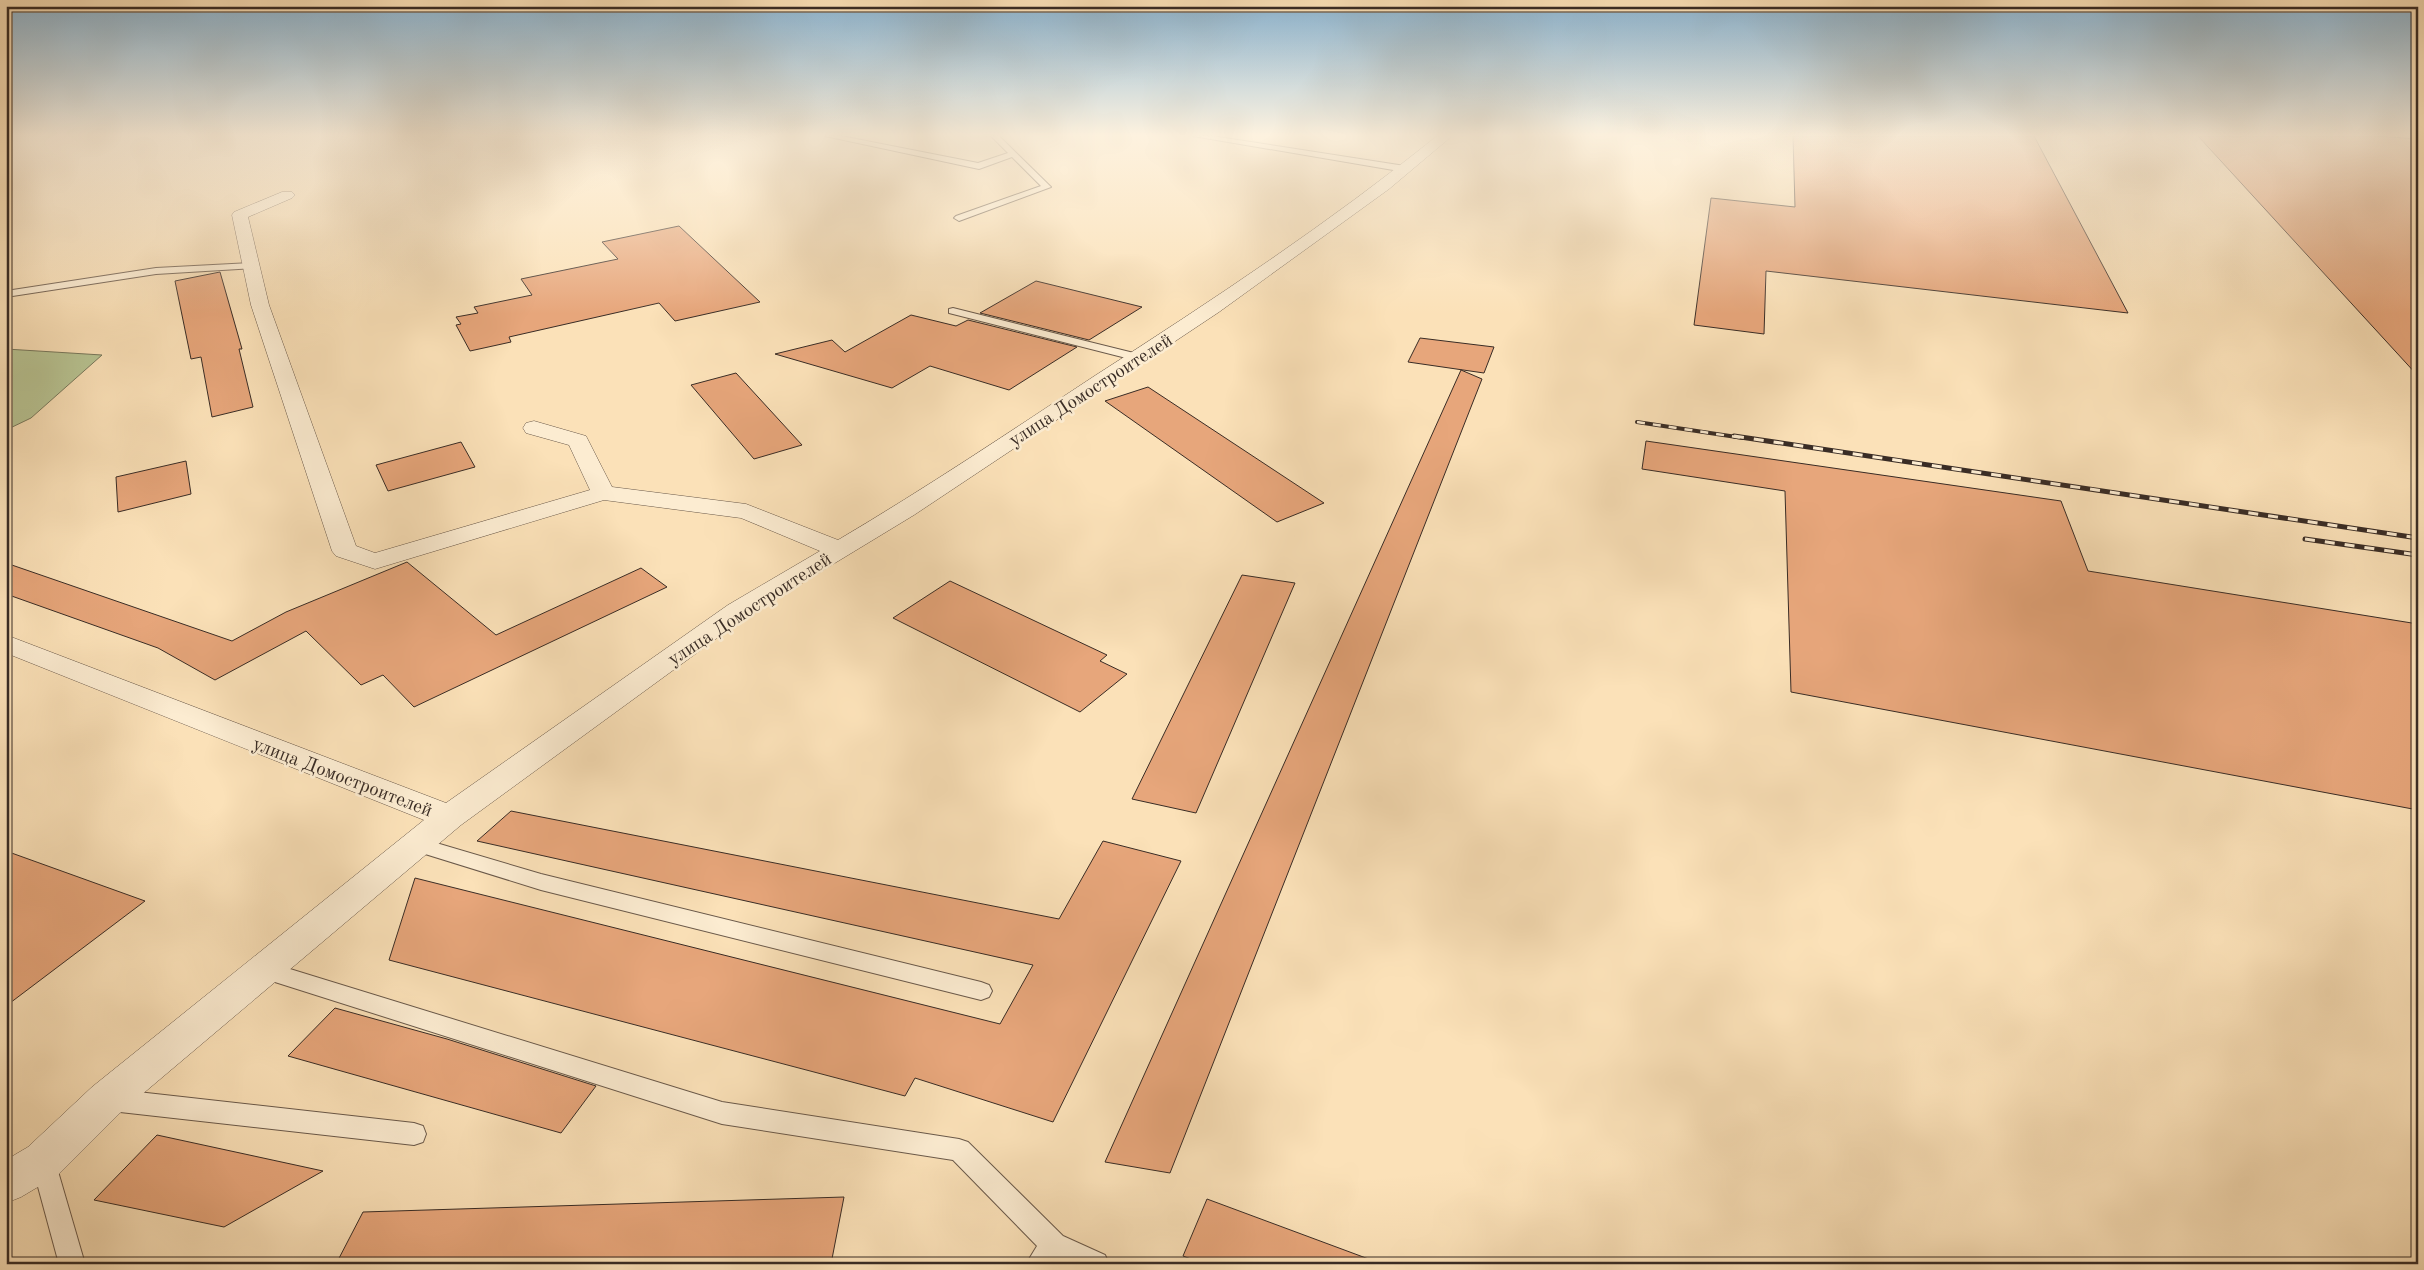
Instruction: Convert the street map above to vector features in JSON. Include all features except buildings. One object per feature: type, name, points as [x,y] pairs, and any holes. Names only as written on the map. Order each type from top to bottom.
[{"type":"street","points":[[286,195],[240,215],[260,304],[345,551],[376,561],[603,493],[746,510],[840,550]]},
{"type":"street","name":"улица Домостроителей","points":[[6,643],[449,817],[737,612],[906,510],[1138,357],[1212,308],[1368,195]]},
{"type":"street","points":[[534,428],[578,441],[603,493]]},
{"type":"street","points":[[6,1183],[43,1161],[106,1100],[449,817]]},
{"type":"lane","points":[[959,218],[1024,195]]},
{"type":"lane","points":[[6,294],[156,271],[251,266]]},
{"type":"lane","points":[[953,311],[1138,357]]},
{"type":"lane","points":[[416,844],[541,882],[981,991]]},
{"type":"lane","points":[[264,970],[722,1113],[959,1150],[1047,1254],[1096,1264]]},
{"type":"lane","points":[[106,1100],[414,1134]]},
{"type":"lane","points":[[43,1161],[72,1264]]},
{"type":"green space","points":[[6,349],[102,355],[31,418],[6,430]]},
{"type":"railway","points":[[1637,422],[1743,438]]},
{"type":"railway","points":[[1734,436],[2418,538]]},
{"type":"railway","points":[[2305,539],[2418,555]]}]
